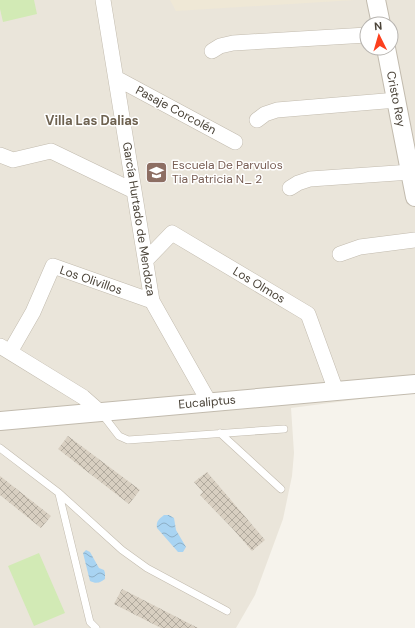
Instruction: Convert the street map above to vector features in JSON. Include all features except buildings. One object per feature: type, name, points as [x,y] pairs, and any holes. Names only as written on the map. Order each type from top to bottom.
[{"type":"street","name":"García Hurtado de Mendoza","points":[[103,0],[152,301],[209,402]]},
{"type":"street","points":[[376,0],[379,16]]},
{"type":"street","points":[[212,51],[220,46],[233,43],[359,35]]},
{"type":"street","name":"Cristo Rey","points":[[388,56],[415,197]]},
{"type":"street","name":"Pasaje Corcolén","points":[[116,78],[236,142]]},
{"type":"street","points":[[257,120],[265,114],[277,110],[397,100]]},
{"type":"street","points":[[0,155],[13,160],[51,151],[134,191]]},
{"type":"street","points":[[290,188],[298,183],[310,180],[411,172]]},
{"type":"street","name":"Los Olmos","points":[[146,260],[172,233],[308,314],[336,391]]},
{"type":"street","points":[[340,254],[360,246],[415,240]]},
{"type":"street","name":"Los Olivillos","points":[[5,349],[33,312],[53,266],[152,301]]},
{"type":"street","points":[[5,349],[83,397],[100,412]]},
{"type":"street","name":"Eucaliptus","points":[[0,421],[415,384]]},
{"type":"lane","points":[[100,412],[119,436],[128,440],[284,429]]},
{"type":"lane","points":[[220,433],[281,489]]},
{"type":"lane","points":[[0,448],[59,493],[122,550],[147,568],[227,611]]},
{"type":"lane","points":[[59,493],[90,622],[96,628]]},
{"type":"shaded area","points":[[0,0],[415,0],[415,392],[291,408],[294,453],[292,476],[283,519],[255,595],[236,628],[0,628]]},
{"type":"shaded area","points":[[170,0],[355,0],[176,11]]},
{"type":"green space","points":[[0,0],[34,0],[37,14],[3,22],[0,9]]},
{"type":"green space","points":[[39,553],[65,613],[34,626],[8,566]]},
{"type":"water","points":[[164,515],[169,515],[174,518],[176,530],[186,547],[183,552],[178,552],[157,528],[158,520]]},
{"type":"water","points":[[86,550],[90,552],[99,568],[104,570],[105,579],[98,583],[90,581],[83,553]]},
{"type":"place","name":"Escuela De Parvulos Tia Patricia N_ 2","points":[[157,172]]},
{"type":"district","name":"Villa Las Dalias","points":[[92,120]]}]
